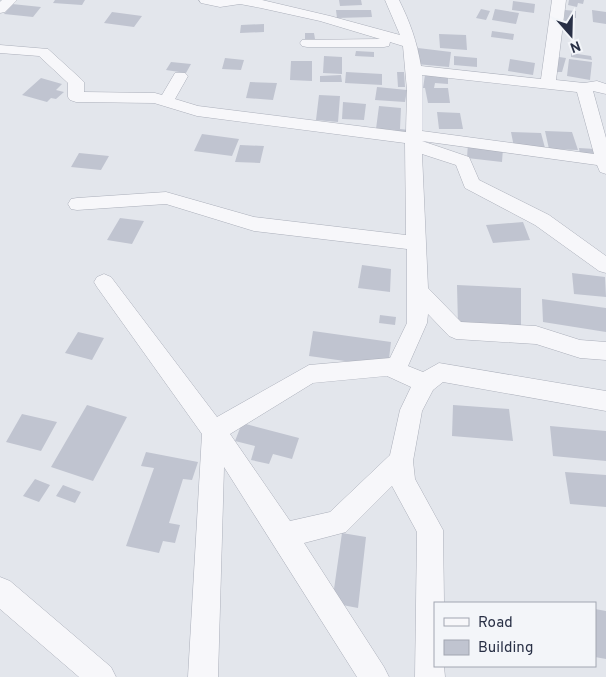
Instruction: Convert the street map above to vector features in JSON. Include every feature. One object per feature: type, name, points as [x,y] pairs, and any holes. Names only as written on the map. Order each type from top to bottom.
[{"type":"street","points":[[0,8],[10,0]]},
{"type":"street","points":[[206,0],[220,2],[240,0],[261,3],[326,18],[409,43]]},
{"type":"street","points":[[392,0],[406,27],[416,70],[413,182],[418,291],[417,323],[395,370]]},
{"type":"street","points":[[548,83],[560,0]]},
{"type":"street","points":[[308,43],[409,43]]},
{"type":"street","points":[[0,49],[43,52],[76,82],[76,97],[155,98],[197,111],[415,140],[605,162],[597,84],[548,83],[416,70]]},
{"type":"street","points":[[166,102],[180,76]]},
{"type":"street","points":[[415,140],[463,161],[471,184],[542,220],[606,266]]},
{"type":"street","points":[[77,204],[166,198],[254,224],[417,243]]},
{"type":"street","points":[[104,282],[214,432],[284,535],[374,677]]},
{"type":"street","points":[[418,291],[456,330],[536,335],[580,349],[606,351]]},
{"type":"street","points":[[214,432],[309,374],[388,367],[425,383]]},
{"type":"street","points":[[430,677],[430,530],[403,482],[401,461],[411,410],[425,383],[439,372],[606,401]]},
{"type":"street","points":[[203,677],[214,432]]},
{"type":"street","points":[[284,535],[337,523],[401,461]]},
{"type":"street","points":[[0,591],[101,677]]},
{"type":"building","points":[[55,0],[85,0],[82,5],[53,3]]},
{"type":"building","points":[[339,0],[361,0],[362,5],[340,6]]},
{"type":"building","points":[[569,0],[584,0],[583,4],[578,3],[577,7],[568,5]]},
{"type":"building","points":[[513,1],[535,4],[534,13],[512,10]]},
{"type":"building","points":[[12,4],[41,7],[33,17],[4,14]]},
{"type":"building","points":[[481,9],[490,11],[486,20],[476,18]]},
{"type":"building","points":[[495,9],[519,13],[516,24],[492,20]]},
{"type":"building","points":[[336,10],[371,10],[372,17],[337,18]]},
{"type":"building","points":[[565,10],[576,11],[576,18],[569,17],[569,22],[564,21]]},
{"type":"building","points":[[592,10],[606,12],[606,24],[593,22]]},
{"type":"building","points":[[112,12],[142,16],[134,27],[104,23]]},
{"type":"building","points":[[264,24],[264,32],[240,33],[241,25]]},
{"type":"building","points":[[492,31],[514,34],[513,40],[491,37]]},
{"type":"building","points":[[305,33],[314,33],[315,39],[305,39]]},
{"type":"building","points":[[439,34],[466,35],[467,50],[440,48]]},
{"type":"building","points":[[418,48],[451,52],[449,67],[416,64]]},
{"type":"building","points":[[356,51],[374,52],[374,57],[355,56]]},
{"type":"building","points":[[571,53],[591,56],[592,60],[571,57]]},
{"type":"building","points":[[324,56],[342,57],[342,74],[323,73]]},
{"type":"building","points":[[454,56],[477,58],[477,67],[454,65]]},
{"type":"building","points":[[559,57],[566,58],[562,72],[553,72]]},
{"type":"building","points":[[225,58],[244,60],[241,70],[222,69]]},
{"type":"building","points":[[510,59],[535,63],[533,75],[508,71]]},
{"type":"building","points":[[569,59],[592,62],[590,80],[567,76]]},
{"type":"building","points":[[291,61],[312,61],[312,81],[290,80]]},
{"type":"building","points":[[171,62],[191,64],[186,73],[166,70]]},
{"type":"building","points":[[346,72],[382,74],[382,85],[345,83]]},
{"type":"building","points":[[397,72],[404,72],[405,87],[398,87]]},
{"type":"building","points":[[341,75],[342,82],[320,82],[320,76]]},
{"type":"building","points":[[425,75],[448,78],[448,84],[435,83],[434,88],[448,88],[450,103],[428,103],[425,88],[423,88]]},
{"type":"building","points":[[41,78],[62,84],[56,90],[64,92],[56,99],[51,98],[47,102],[22,95]]},
{"type":"building","points":[[250,82],[277,83],[273,100],[246,98]]},
{"type":"building","points":[[377,87],[407,90],[405,102],[375,100]]},
{"type":"building","points":[[319,95],[340,96],[338,122],[316,120]]},
{"type":"building","points":[[343,102],[366,104],[364,120],[342,119]]},
{"type":"building","points":[[379,106],[401,108],[400,129],[409,130],[409,136],[395,135],[395,130],[376,129]]},
{"type":"building","points":[[437,112],[460,113],[463,129],[439,129]]},
{"type":"building","points":[[545,131],[572,132],[578,150],[549,149]]},
{"type":"building","points":[[511,132],[541,133],[545,148],[514,147]]},
{"type":"building","points":[[202,134],[239,139],[232,156],[194,151]]},
{"type":"building","points":[[468,143],[503,148],[502,162],[467,158]]},
{"type":"building","points":[[240,145],[264,146],[260,163],[235,162]]},
{"type":"building","points":[[579,148],[595,149],[597,156],[580,155]]},
{"type":"building","points":[[79,153],[109,156],[101,170],[71,167]]},
{"type":"building","points":[[120,218],[144,221],[132,244],[107,240]]},
{"type":"building","points":[[523,222],[530,240],[493,243],[486,225]]},
{"type":"building","points":[[362,265],[391,269],[390,292],[358,288]]},
{"type":"building","points":[[572,273],[605,277],[606,297],[574,294]]},
{"type":"building","points":[[457,285],[521,288],[521,327],[458,325]]},
{"type":"building","points":[[542,299],[606,308],[606,332],[543,322]]},
{"type":"building","points":[[380,315],[396,317],[395,325],[379,323]]},
{"type":"building","points":[[313,331],[391,342],[388,367],[309,356]]},
{"type":"building","points":[[78,332],[104,338],[92,360],[65,353]]},
{"type":"building","points":[[87,405],[127,417],[93,481],[51,467]]},
{"type":"building","points":[[453,405],[509,409],[513,441],[452,436]]},
{"type":"building","points":[[22,414],[57,422],[41,451],[6,442]]},
{"type":"building","points":[[242,423],[299,438],[292,459],[273,454],[269,464],[251,460],[255,446],[235,441]]},
{"type":"building","points":[[550,426],[606,431],[606,461],[553,456]]},
{"type":"building","points":[[146,452],[198,462],[192,480],[183,479],[169,523],[180,525],[175,543],[163,541],[159,553],[126,546],[154,468],[141,466]]},
{"type":"building","points":[[565,472],[606,475],[606,507],[570,504]]},
{"type":"building","points":[[35,479],[50,485],[39,502],[23,496]]},
{"type":"building","points":[[63,485],[81,492],[75,503],[56,496]]},
{"type":"building","points":[[342,533],[366,537],[358,608],[332,603]]},
{"type":"building","points":[[596,609],[606,611],[606,659],[596,657]]}]
